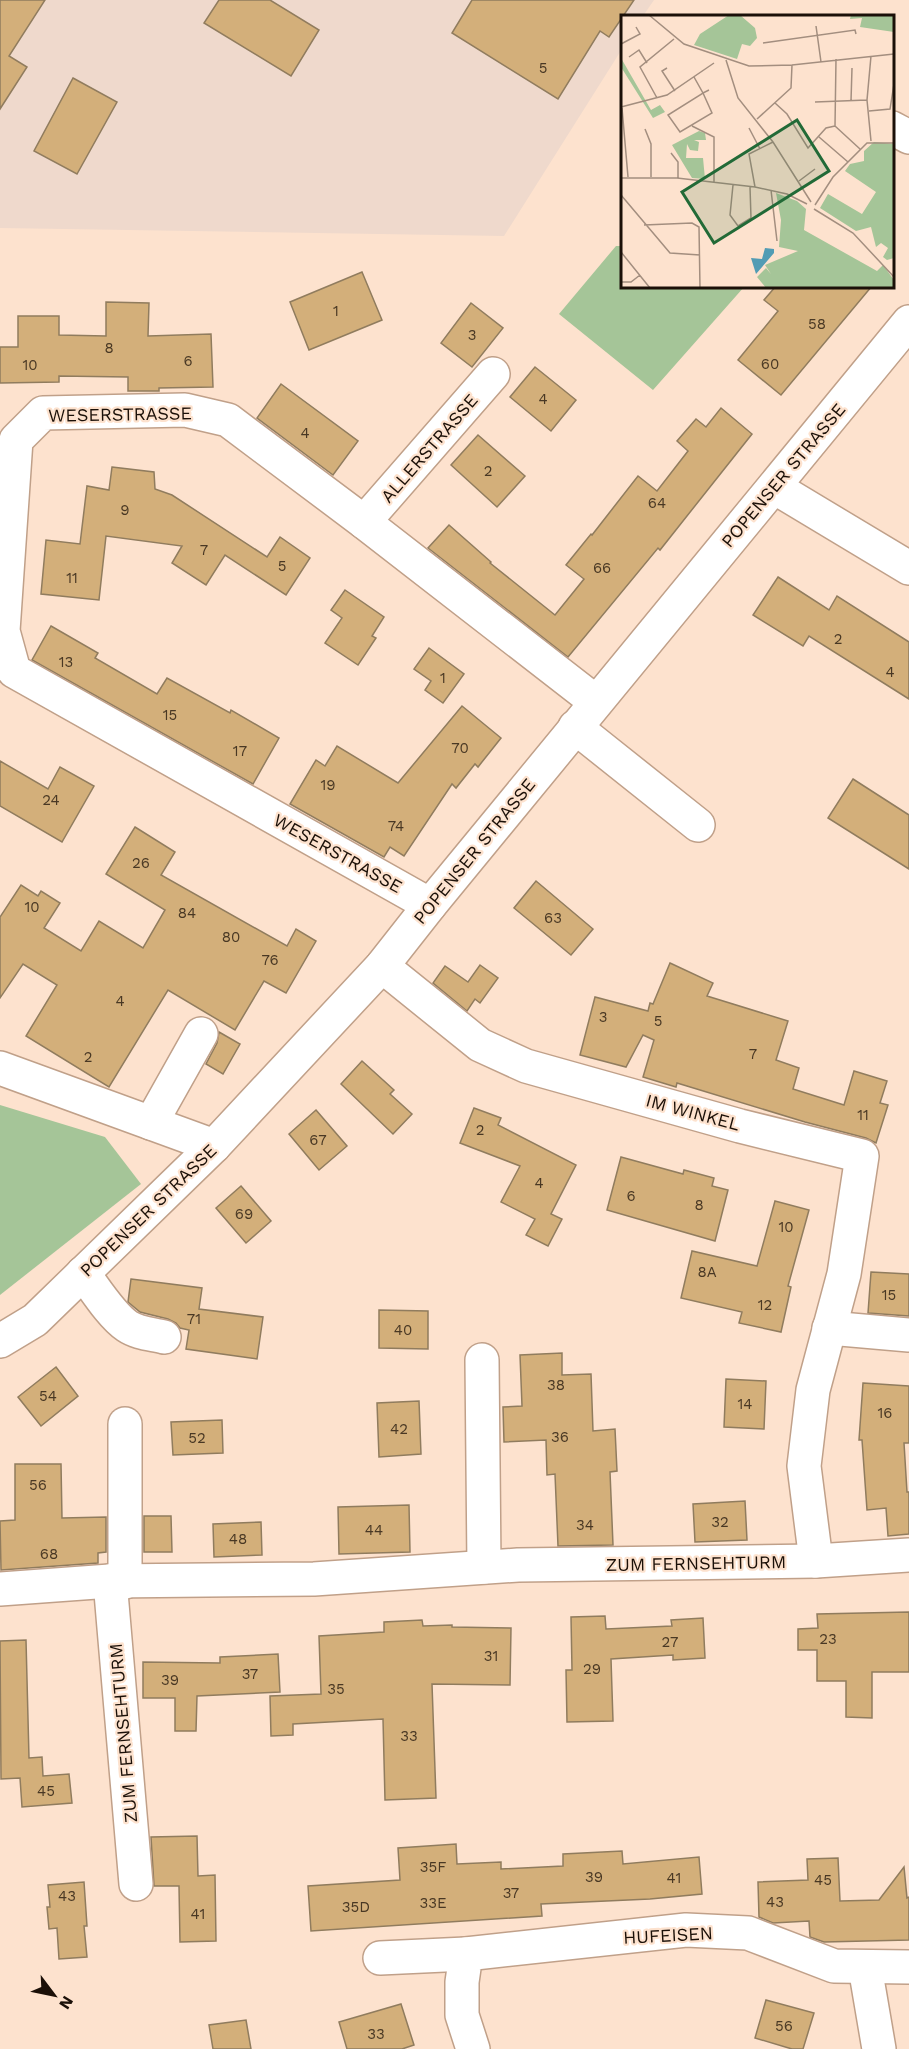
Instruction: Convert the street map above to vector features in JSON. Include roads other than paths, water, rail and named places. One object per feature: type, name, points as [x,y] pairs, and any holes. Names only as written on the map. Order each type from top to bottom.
[{"type":"street","points":[[894,129],[909,137]]},
{"type":"street","name":"POPENSER STRASSE","points":[[0,1341],[35,1320],[214,1146],[382,966],[575,727],[909,322]]},
{"type":"street","name":"ALLERSTRASSE","points":[[364,522],[493,374]]},
{"type":"street","name":"WESERSTRASSE","points":[[430,905],[14,671],[3,631],[16,440],[43,413],[185,410],[228,420],[596,702]]},
{"type":"street","points":[[774,487],[909,568]]},
{"type":"street","points":[[575,727],[698,825]]},
{"type":"street","name":"IM WINKEL","points":[[382,966],[480,1045],[526,1066],[740,1126],[862,1156],[844,1274],[813,1390],[804,1466],[816,1561]]},
{"type":"street","points":[[152,1123],[201,1034]]},
{"type":"street","points":[[0,1068],[214,1146]]},
{"type":"street","points":[[83,1273],[118,1318],[128,1327],[164,1337]]},
{"type":"street","points":[[829,1328],[909,1335]]},
{"type":"street","points":[[482,1360],[484,1567]]},
{"type":"street","name":"ZUM FERNSEHTURM","points":[[124,1424],[118,1581],[136,1884]]},
{"type":"street","name":"ZUM FERNSEHTURM","points":[[0,1589],[118,1581],[314,1579],[518,1565],[816,1561],[909,1555]]},
{"type":"street","name":"HUFEISEN","points":[[380,1958],[466,1954],[686,1930],[748,1933],[834,1966],[909,1967]]},
{"type":"street","points":[[466,1954],[462,1982],[462,2015],[473,2049]]},
{"type":"street","points":[[865,1967],[879,2049]]}]
